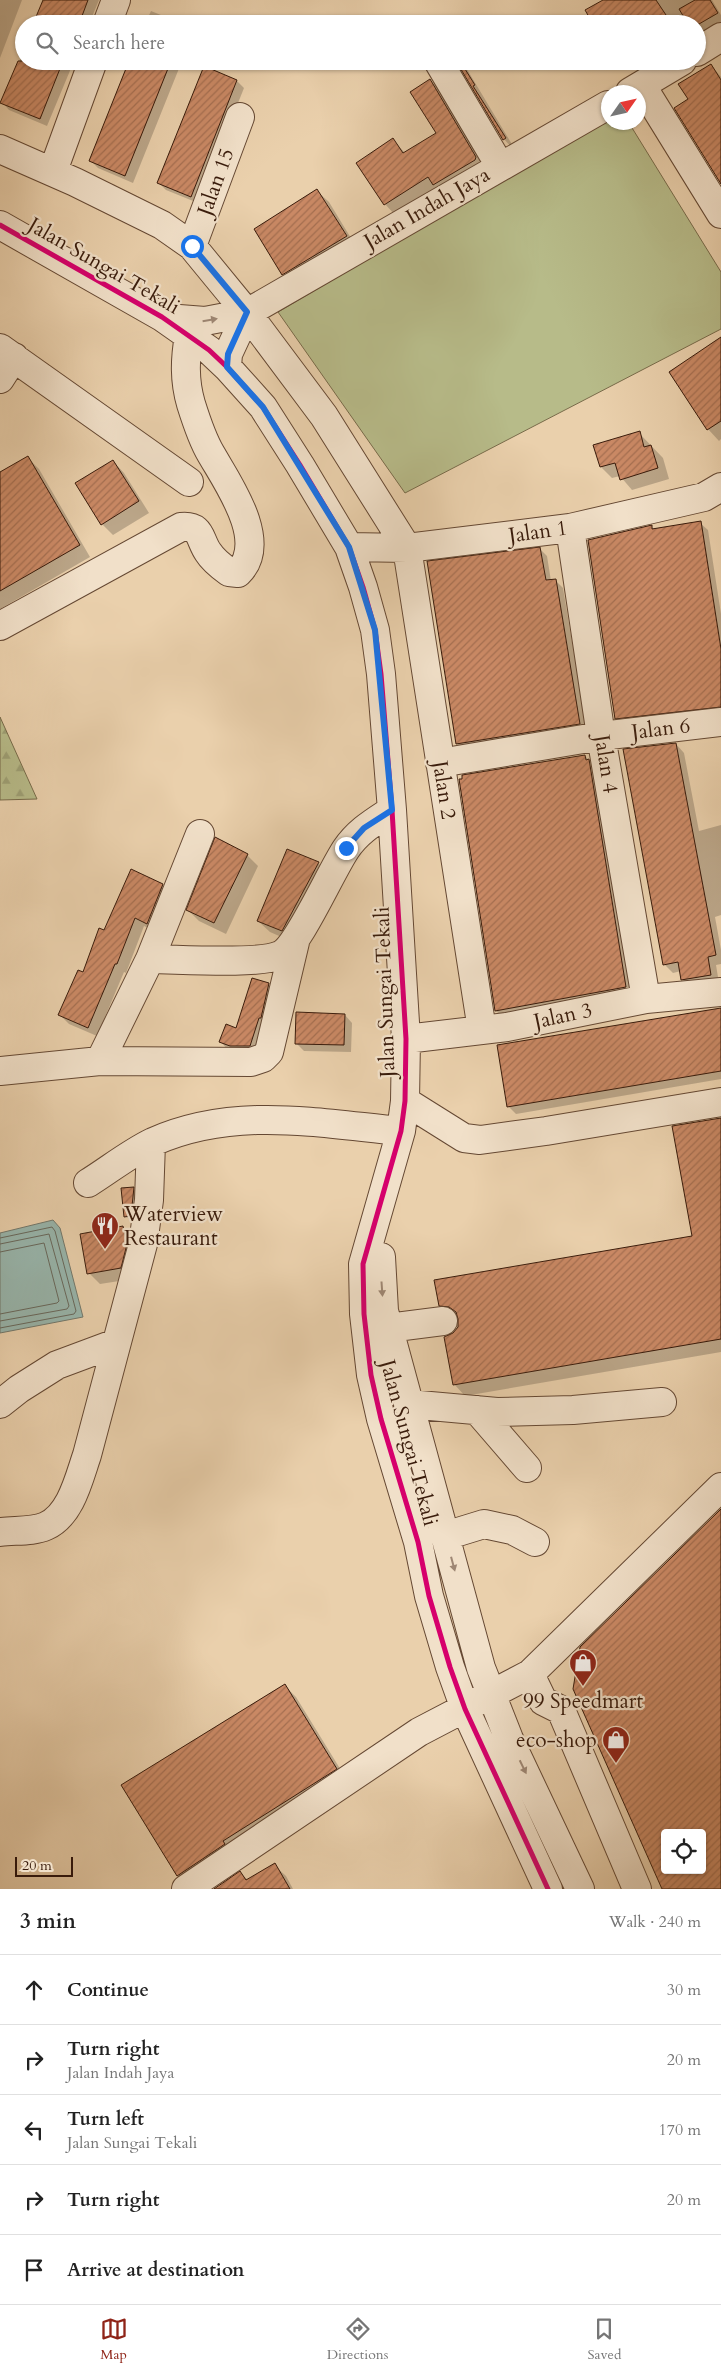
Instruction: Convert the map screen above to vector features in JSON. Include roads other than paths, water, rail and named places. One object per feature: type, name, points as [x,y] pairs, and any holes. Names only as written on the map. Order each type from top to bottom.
[{"type":"street","points":[[110,15],[116,0]]},
{"type":"street","points":[[706,47],[721,38]]},
{"type":"street","points":[[52,171],[90,70]]},
{"type":"street","points":[[443,70],[500,166]]},
{"type":"street","points":[[643,85],[667,70]]},
{"type":"street","points":[[646,104],[721,214]]},
{"type":"street","name":"Jalan Indah Jaya","points":[[162,317],[205,321],[247,312],[601,109]]},
{"type":"street","name":"Jalan 15","points":[[192,246],[240,117]]},
{"type":"street","points":[[0,149],[52,171],[162,225],[192,246],[247,312],[324,416],[407,548]]},
{"type":"street","name":"Jalan Sungai Tekali","points":[[0,225],[162,317],[189,335],[227,367],[263,407],[349,547],[375,630],[392,810],[406,1039],[405,1101],[401,1131],[363,1264],[364,1314],[371,1375],[381,1419],[418,1542],[432,1605],[465,1709],[548,1889]]},
{"type":"street","points":[[227,367],[228,354],[247,312]]},
{"type":"street","points":[[0,626],[181,526],[190,526],[197,531],[208,553],[229,572],[238,573],[243,567],[248,550],[248,533],[240,505],[232,487],[210,452],[190,402],[184,366],[189,335]]},
{"type":"street","points":[[5,361],[188,482]]},
{"type":"street","name":"Jalan 1","points":[[349,547],[407,548],[570,528],[704,497],[721,488]]},
{"type":"street","name":"Jalan 4","points":[[570,528],[601,736],[646,999]]},
{"type":"street","name":"Jalan 2","points":[[407,548],[482,1030]]},
{"type":"street","name":"Jalan 6","points":[[440,763],[601,736],[721,722]]},
{"type":"street","points":[[0,1071],[100,1060],[251,1062],[263,1058],[269,1052],[295,942],[316,900],[346,848],[364,828],[392,810]]},
{"type":"street","points":[[100,1060],[150,959],[200,834]]},
{"type":"street","points":[[150,959],[265,958],[280,955],[295,942]]},
{"type":"street","name":"Jalan 3","points":[[406,1039],[482,1030],[646,999],[721,992]]},
{"type":"street","points":[[405,1101],[464,1138],[480,1140],[721,1102]]},
{"type":"street","points":[[88,1183],[151,1143],[184,1130],[234,1120],[270,1118],[401,1131]]},
{"type":"street","points":[[0,1532],[47,1526],[68,1505],[87,1454],[143,1244],[149,1200],[151,1143]]},
{"type":"street","name":"Jalan Sungai Tekali","points":[[380,1205],[384,1312],[481,1668],[509,1739],[580,1889]]},
{"type":"street","points":[[388,1328],[443,1321]]},
{"type":"street","points":[[0,1404],[19,1389],[57,1365],[116,1343]]},
{"type":"street","points":[[408,1404],[497,1412],[573,1410],[662,1402]]},
{"type":"street","points":[[477,1410],[527,1468]]},
{"type":"street","points":[[186,1889],[419,1732],[530,1674],[721,1486]]},
{"type":"street","points":[[445,1536],[484,1524],[512,1530],[535,1542]]},
{"type":"street","points":[[530,1674],[543,1701],[561,1710],[637,1889]]},
{"type":"water","points":[[53,1220],[60,1228],[83,1317],[0,1333],[0,1233]]},
{"type":"place","name":"Waterview Restaurant","points":[[105,1250]]},
{"type":"place","name":"99 Speedmart","points":[[583,1687]]},
{"type":"place","name":"eco-shop","points":[[616,1764]]}]
